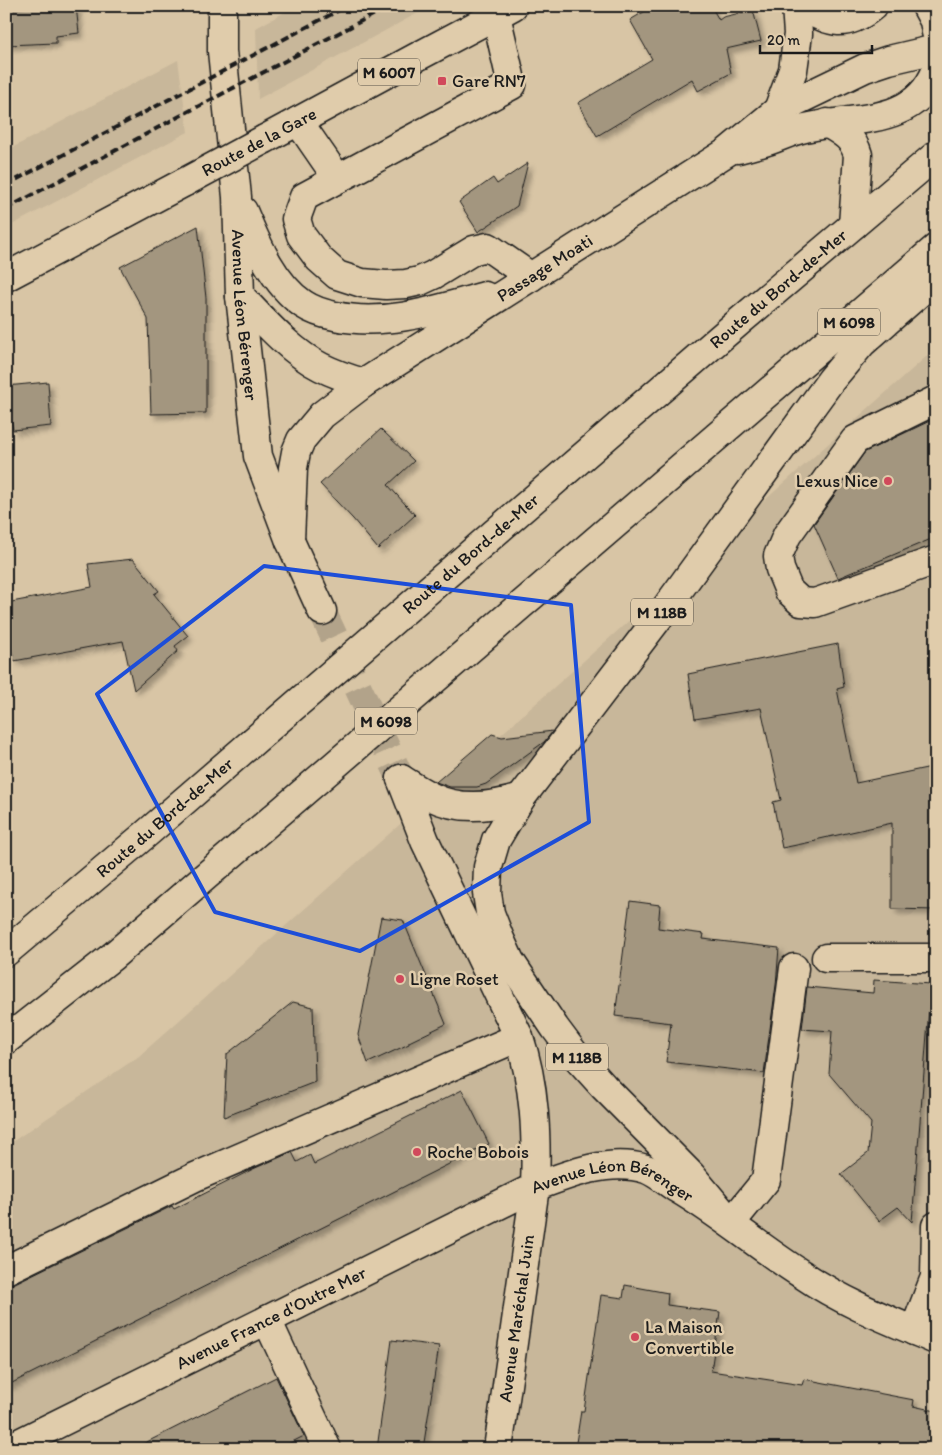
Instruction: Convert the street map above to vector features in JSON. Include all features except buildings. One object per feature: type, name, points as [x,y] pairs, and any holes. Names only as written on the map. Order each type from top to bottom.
[{"type":"main road","name":"Avenue Léon Bérenger","points":[[222,6],[222,51],[237,197],[240,296],[258,456],[290,541],[322,610]]},
{"type":"main road","name":"Passage Moati","points":[[778,110],[793,70],[798,34],[796,6]]},
{"type":"main road","points":[[802,6],[818,16],[840,22],[853,20],[873,6]]},
{"type":"main road","points":[[926,6],[934,21],[936,32]]},
{"type":"main road","points":[[237,197],[258,247],[273,272],[302,304],[328,315],[351,320],[384,320],[430,312],[522,283],[488,247],[474,250],[420,281],[386,285],[362,283],[337,275],[319,259],[301,235],[296,219],[304,197],[512,85],[504,11]]},
{"type":"main road","name":"Route de la Gare","points":[[6,277],[504,11]]},
{"type":"main road","name":"Passage Moati","points":[[290,541],[293,468],[296,452],[301,440],[322,415],[364,383],[727,152],[778,110],[865,68],[896,58],[936,50]]},
{"type":"main road","name":"Passage Moati","points":[[727,152],[761,143],[803,128],[890,114],[906,107],[917,99],[932,82],[936,72]]},
{"type":"main road","points":[[298,121],[338,179]]},
{"type":"main road","points":[[827,123],[846,134],[856,146],[858,155],[853,226]]},
{"type":"main road","name":"Route du Bord-de-Mer","points":[[6,952],[146,834],[710,347],[936,155]]},
{"type":"main road","name":"M 6098","points":[[6,1040],[113,956],[936,248]]},
{"type":"main road","name":"M 118B","points":[[731,1224],[690,1175],[576,1056],[555,1028],[510,961],[500,940],[490,913],[487,893],[488,867],[496,840],[521,798],[660,616],[831,380],[862,343],[936,278]]},
{"type":"main road","points":[[240,296],[274,332],[301,354],[319,366],[364,383]]},
{"type":"main road","points":[[936,400],[855,440],[787,535],[778,556],[780,569],[789,591],[801,602],[815,603],[936,560]]},
{"type":"main road","name":"Avenue Léon Bérenger","points":[[521,798],[501,804],[480,806],[453,805],[432,798],[401,779],[425,841],[519,1037],[530,1079],[536,1156],[535,1187],[590,1169],[632,1167],[648,1170],[697,1200],[804,1276],[858,1306],[925,1335]]},
{"type":"main road","points":[[826,958],[936,958]]},
{"type":"main road","points":[[731,1224],[766,1180],[794,968]]},
{"type":"main road","points":[[6,1270],[195,1177],[519,1037]]},
{"type":"main road","name":"Avenue France d'Outre Mer","points":[[7,1449],[535,1187]]},
{"type":"main road","name":"Avenue Maréchal Juin","points":[[498,1449],[535,1187]]},
{"type":"main road","points":[[925,1335],[936,1276],[936,1226]]},
{"type":"main road","points":[[267,1320],[327,1449]]},
{"type":"highlighted area","points":[[264,566],[571,605],[589,822],[360,951],[215,912],[97,694]]},
{"type":"shaded area","points":[[296,6],[431,6],[258,99],[256,28]]},
{"type":"shaded area","points":[[178,60],[188,132],[6,228],[6,151]]},
{"type":"shaded area","points":[[936,348],[936,1449],[6,1449],[6,1146],[138,1057]]},
{"type":"tunnel","points":[[322,611],[401,779]]},
{"type":"railway","points":[[6,185],[347,6]]},
{"type":"railway","points":[[6,209],[390,6]]},
{"type":"place","name":"Gare RN7","points":[[442,81]]},
{"type":"place","name":"Lexus Nice","points":[[888,481]]},
{"type":"place","name":"Ligne Roset","points":[[400,979]]},
{"type":"place","name":"Roche Bobois","points":[[417,1152]]},
{"type":"place","name":"La Maison Convertible","points":[[635,1337]]}]
